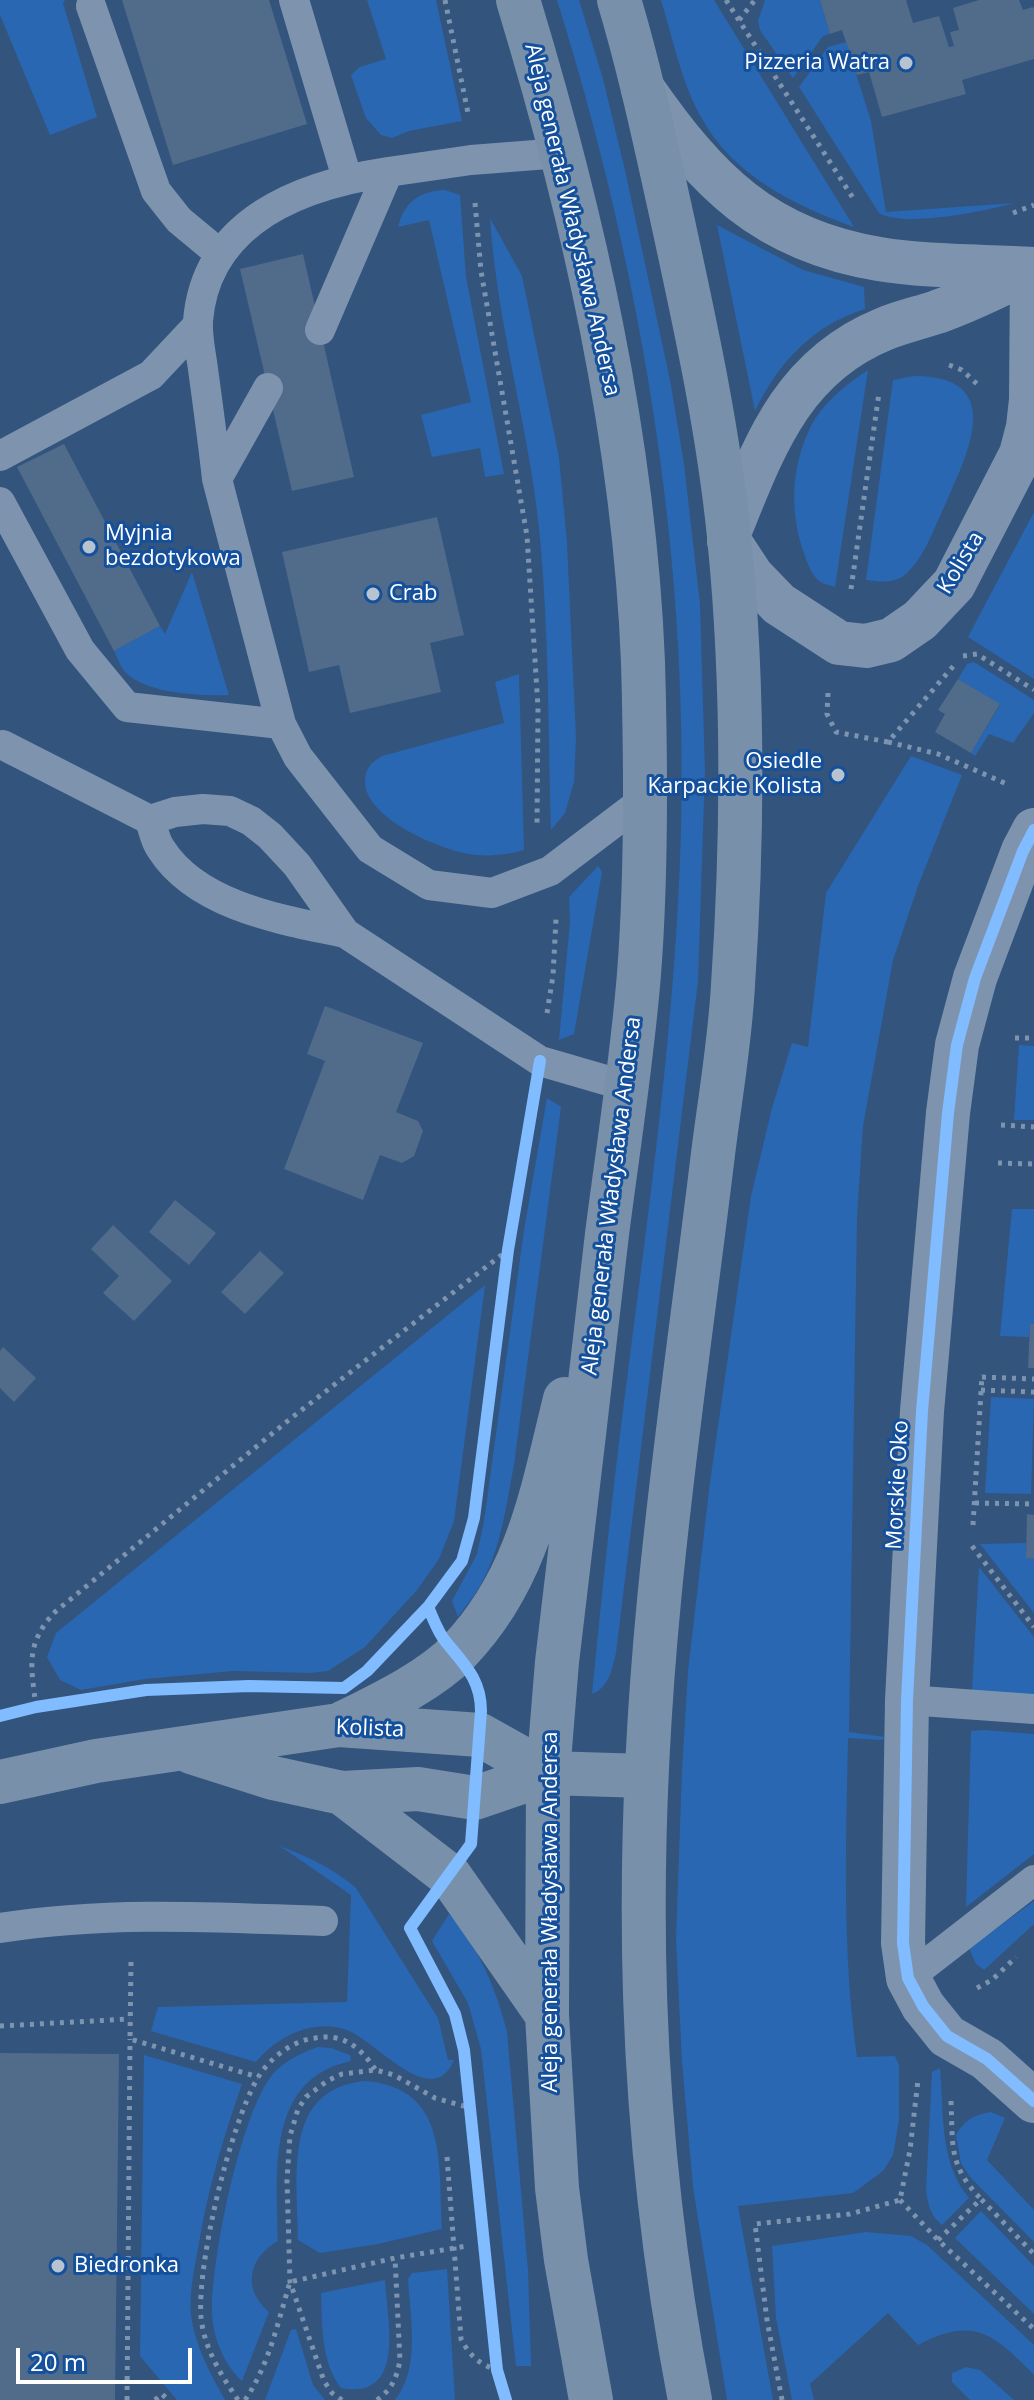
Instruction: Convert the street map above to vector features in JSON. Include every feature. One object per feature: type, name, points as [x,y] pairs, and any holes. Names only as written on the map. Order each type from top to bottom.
[{"type":"main road","name":"Aleja generała Władysława Andersa","points":[[518,0],[561,153],[599,318],[626,480],[637,571],[643,661],[645,799],[639,974],[557,1662],[548,1773],[547,2015],[557,2188],[566,2260],[591,2400]]},
{"type":"main road","points":[[619,0],[643,89],[694,320],[729,537],[739,665],[739,825],[733,991],[659,1598],[645,1776],[641,1908],[648,2094],[656,2185],[690,2400]]},
{"type":"main road","points":[[339,1725],[398,1696],[457,1653],[496,1606],[516,1572],[533,1528],[610,1214]]},
{"type":"main road","name":"Kolista","points":[[0,1782],[96,1761],[339,1725],[480,1735],[548,1773]]},
{"type":"main road","name":"Kolista","points":[[185,1750],[273,1778],[342,1793],[418,1789],[475,1798],[548,1773],[645,1776]]},
{"type":"main road","points":[[342,1793],[450,1876],[547,2015]]},
{"type":"street","points":[[643,89],[679,140],[712,175],[760,215],[792,234],[880,259],[1033,269]]},
{"type":"street","points":[[729,537],[763,451],[781,415],[807,381],[838,354],[883,329],[990,291],[1033,269]]},
{"type":"street","name":"Kolista","points":[[729,537],[752,576],[779,604],[839,643],[866,646],[891,640],[920,620],[954,584],[1021,454],[1031,400],[1033,269]]},
{"type":"street","name":"Morskie Oko","points":[[1034,830],[1023,851],[975,978],[957,1045],[942,1175],[922,1411],[907,1700],[903,1943],[908,1978],[923,2006],[947,2036],[987,2059],[1034,2101]]},
{"type":"lane","points":[[294,0],[347,178]]},
{"type":"lane","points":[[91,6],[156,191],[179,220],[220,254]]},
{"type":"lane","points":[[561,153],[471,160],[347,178],[278,204],[244,227],[220,254],[203,286],[198,325],[217,479],[281,724],[298,757],[370,849],[429,885],[492,893],[550,871],[645,799]]},
{"type":"lane","points":[[320,330],[388,172]]},
{"type":"lane","points":[[0,456],[151,375],[198,325]]},
{"type":"lane","points":[[217,479],[268,388]]},
{"type":"lane","points":[[0,502],[80,650],[127,707],[281,724]]},
{"type":"lane","points":[[3,745],[150,820],[159,847],[175,867],[198,885],[231,902],[287,920],[345,933],[540,1061],[626,1086]]},
{"type":"lane","points":[[150,820],[175,812],[203,809],[230,811],[251,821],[297,865],[345,933]]},
{"type":"lane","points":[[907,1700],[1034,1709]]},
{"type":"lane","points":[[908,1978],[1034,1880]]},
{"type":"lane","points":[[0,1928],[57,1919],[132,1917],[323,1921]]},
{"type":"path","points":[[445,0],[467,102],[481,271],[527,536],[538,707],[537,844],[550,871],[556,918],[554,962],[540,1061]]},
{"type":"path","points":[[726,0],[858,205]]},
{"type":"path","points":[[739,20],[755,0]]},
{"type":"path","points":[[947,364],[962,370],[978,385],[982,394]]},
{"type":"path","points":[[863,587],[851,586],[880,385]]},
{"type":"path","points":[[888,742],[964,655],[977,654],[1034,690]]},
{"type":"path","points":[[827,694],[827,714],[836,732],[938,754],[1020,789]]},
{"type":"path","points":[[1011,1038],[1034,1038]]},
{"type":"path","points":[[1000,1138],[1003,1111]]},
{"type":"path","points":[[1001,1125],[1034,1127]]},
{"type":"path","points":[[997,1178],[999,1150]]},
{"type":"path","points":[[998,1163],[1034,1164]]},
{"type":"path","points":[[36,1707],[33,1651],[40,1629],[55,1612],[290,1419],[508,1250]]},
{"type":"path","points":[[971,1561],[983,1362]]},
{"type":"path","points":[[982,1377],[1034,1379]]},
{"type":"path","points":[[981,1390],[1034,1392]]},
{"type":"path","points":[[975,1503],[1034,1504]]},
{"type":"path","points":[[972,1546],[1034,1627]]},
{"type":"path","points":[[0,1716],[36,1707],[146,1690],[220,1687]]},
{"type":"path","points":[[127,2400],[132,1917]]},
{"type":"path","points":[[0,2026],[130,2019]]},
{"type":"path","points":[[238,2400],[205,2338],[201,2316],[202,2290],[214,2214],[232,2144],[258,2077],[270,2062],[296,2044],[307,2039],[332,2036],[358,2048],[376,2070]]},
{"type":"path","points":[[947,2036],[953,2151],[957,2167],[965,2182],[1034,2254]]},
{"type":"path","points":[[900,2200],[921,2066],[947,2036]]},
{"type":"path","points":[[130,2039],[258,2077]]},
{"type":"path","points":[[342,2400],[332,2393],[324,2381],[290,2282],[287,2180],[293,2121],[306,2097],[342,2074],[376,2070],[394,2075],[471,2114],[469,2094]]},
{"type":"path","points":[[447,2157],[461,2339],[469,2354],[483,2365],[497,2370]]},
{"type":"path","points":[[938,2240],[981,2199]]},
{"type":"path","points":[[900,2200],[938,2240],[1034,2329]]},
{"type":"path","points":[[782,2400],[767,2320],[755,2224],[850,2214],[900,2200]]},
{"type":"path","points":[[290,2282],[395,2258],[467,2246]]},
{"type":"path","points":[[377,2400],[390,2390],[397,2378],[400,2361],[395,2258]]},
{"type":"path","points":[[245,2400],[256,2384],[290,2282]]},
{"type":"path","points":[[496,2354],[502,2385]]},
{"type":"path","points":[[155,2400],[162,2394],[168,2400]]},
{"type":"shaded area","points":[[0,0],[65,0],[63,3],[97,117],[50,135],[0,15]]},
{"type":"shaded area","points":[[367,0],[436,0],[462,121],[409,131],[392,138],[381,135],[366,118],[351,75],[360,67],[386,59]]},
{"type":"shaded area","points":[[557,0],[579,0],[603,79],[670,380],[684,464],[700,604],[705,770],[698,981],[616,1653],[606,1683],[592,1694],[674,972],[681,830],[681,725],[677,620],[653,410],[613,203]]},
{"type":"shaded area","points":[[661,0],[714,0],[854,227],[810,209],[767,186],[747,172],[714,138],[688,89]]},
{"type":"shaded area","points":[[765,0],[820,0],[830,34],[823,36],[793,78],[760,30],[758,21]]},
{"type":"shaded area","points":[[846,42],[871,121],[886,212],[1015,203],[926,219],[891,217],[879,213],[799,87],[828,47]]},
{"type":"shaded area","points":[[445,190],[460,195],[466,277],[504,474],[485,477],[480,448],[432,457],[421,415],[471,402],[429,220],[398,227],[404,211],[414,200]]},
{"type":"shaded area","points":[[490,218],[522,276],[559,457],[567,543],[576,738],[574,782],[565,813],[551,830],[547,647],[540,538],[529,458],[499,298]]},
{"type":"shaded area","points":[[717,225],[803,270],[864,287],[865,309],[829,325],[799,348],[775,377],[755,411]]},
{"type":"shaded area","points":[[868,370],[835,587],[816,577],[805,556],[794,505],[796,473],[804,441],[816,417],[836,395]]},
{"type":"shaded area","points":[[914,376],[943,379],[961,389],[971,402],[973,420],[970,440],[955,483],[914,566],[893,581],[866,580],[893,380]]},
{"type":"shaded area","points":[[1034,512],[1034,679],[968,637]]},
{"type":"shaded area","points":[[192,572],[229,695],[189,694],[147,685],[126,673],[114,651],[160,626],[165,634]]},
{"type":"shaded area","points":[[974,662],[1034,700],[1034,713],[1013,743],[989,734],[975,756],[971,753],[1000,705],[958,679],[967,664]]},
{"type":"shaded area","points":[[519,674],[524,850],[490,855],[469,854],[439,846],[405,829],[376,806],[368,794],[365,780],[372,763],[382,756],[504,723],[495,682]]},
{"type":"shaded area","points":[[911,756],[962,775],[918,886],[893,960],[863,1126],[857,1217],[849,1732],[885,1737],[882,1740],[848,1738],[846,1858],[849,1977],[857,2057],[895,2056],[899,2065],[899,2120],[893,2155],[883,2171],[853,2193],[738,2206],[773,2400],[727,2400],[693,2187],[682,2062],[676,1940],[688,1671],[710,1482],[751,1196],[772,1108],[792,1043],[808,1047],[826,893]]},
{"type":"shaded area","points":[[598,866],[602,872],[574,1034],[559,1040],[570,922],[569,897]]},
{"type":"shaded area","points":[[1019,1045],[1034,1046],[1034,1120],[1014,1120]]},
{"type":"shaded area","points":[[547,1098],[561,1107],[514,1465],[493,1558],[478,1590],[458,1617],[452,1601],[477,1554],[484,1521],[524,1230]]},
{"type":"shaded area","points":[[1012,1209],[1034,1209],[1034,1324],[1030,1324],[1029,1337],[1000,1336]]},
{"type":"shaded area","points":[[485,1285],[454,1521],[439,1559],[417,1590],[365,1647],[328,1671],[311,1673],[233,1671],[145,1679],[81,1690],[60,1680],[47,1657],[56,1633]]},
{"type":"shaded area","points":[[991,1397],[1034,1399],[1031,1494],[985,1493]]},
{"type":"shaded area","points":[[1026,1543],[1026,1558],[1034,1559],[1034,1613],[980,1544]]},
{"type":"shaded area","points":[[979,1567],[1034,1637],[1034,1696],[972,1691]]},
{"type":"shaded area","points":[[971,1731],[1034,1734],[1034,1854],[966,1907]]},
{"type":"shaded area","points":[[280,1846],[320,1864],[356,1888],[438,2018],[448,2060],[454,2060],[445,2074],[433,2079],[419,2077],[361,2038],[336,2027],[311,2028],[286,2037],[256,2062],[151,2031],[158,2007],[347,2002],[351,1895]]},
{"type":"shaded area","points":[[1034,1901],[1034,1924],[984,1970],[976,1964],[969,1948]]},
{"type":"shaded area","points":[[449,1914],[485,1969],[507,2032],[528,2270],[531,2366],[516,2366],[481,2049],[468,2003],[432,1941]]},
{"type":"shaded area","points":[[318,2047],[350,2055],[351,2061],[323,2071],[303,2087],[290,2108],[278,2159],[278,2241],[260,2256],[252,2274],[255,2294],[269,2312],[242,2381],[224,2358],[216,2339],[212,2310],[217,2257],[230,2188],[249,2122],[272,2075],[293,2058]]},
{"type":"shaded area","points":[[144,2055],[242,2084],[211,2186],[191,2298],[196,2338],[225,2400],[177,2400],[140,2356]]},
{"type":"shaded area","points":[[940,2068],[948,2153],[959,2184],[969,2198],[942,2225],[930,2209],[926,2189],[932,2072]]},
{"type":"shaded area","points":[[365,2081],[393,2087],[412,2098],[426,2114],[438,2156],[442,2229],[320,2253],[298,2240],[297,2165],[300,2140],[307,2118],[319,2100],[338,2088]]},
{"type":"shaded area","points":[[991,2112],[1005,2118],[987,2160],[1034,2210],[1034,2242],[970,2177],[961,2163],[956,2135],[970,2119]]},
{"type":"shaded area","points":[[981,2211],[1034,2266],[1034,2314],[955,2238]]},
{"type":"shaded area","points":[[866,2232],[911,2236],[927,2245],[1034,2345],[1034,2375],[1007,2349],[982,2334],[954,2331],[918,2345],[888,2313],[810,2384],[814,2400],[792,2400],[776,2318],[772,2246]]},
{"type":"shaded area","points":[[447,2269],[455,2400],[395,2400],[403,2387],[411,2357],[408,2279],[412,2273]]},
{"type":"shaded area","points":[[385,2280],[389,2335],[384,2370],[376,2382],[362,2388],[341,2388],[326,2355],[321,2293]]},
{"type":"shaded area","points":[[296,2329],[313,2385],[325,2400],[265,2400],[291,2330]]},
{"type":"shaded area","points":[[966,2367],[980,2370],[1014,2400],[970,2400],[952,2382],[952,2373]]},
{"type":"building","points":[[122,0],[269,0],[307,124],[173,165]]},
{"type":"building","name":"Pizzeria Watra","points":[[820,0],[906,0],[913,23],[939,16],[949,47],[954,46],[950,32],[959,30],[953,8],[979,0],[1019,0],[1023,10],[1034,9],[1034,59],[962,80],[966,94],[882,117],[869,72],[857,75],[842,30],[830,34]]},
{"type":"building","points":[[303,254],[354,477],[292,491],[240,269]]},
{"type":"building","name":"Myjnia bezdotykowa","points":[[64,444],[160,626],[114,651],[17,467]]},
{"type":"building","name":"Crab","points":[[437,517],[464,635],[430,643],[441,692],[350,713],[339,665],[309,672],[282,552]]},
{"type":"building","points":[[958,679],[1000,704],[971,753],[935,732],[945,714],[938,710]]},
{"type":"building","points":[[325,1006],[423,1043],[396,1112],[418,1121],[423,1131],[414,1156],[402,1163],[380,1155],[363,1200],[284,1169],[325,1061],[307,1054]]},
{"type":"building","points":[[175,1200],[216,1233],[189,1265],[149,1232]]},
{"type":"building","points":[[113,1225],[172,1281],[134,1321],[103,1293],[119,1276],[91,1249]]},
{"type":"building","points":[[260,1251],[284,1273],[245,1314],[221,1292]]},
{"type":"building","points":[[1030,1324],[1034,1324],[1034,1368],[1028,1368]]},
{"type":"building","points":[[3,1347],[36,1378],[14,1402],[0,1388],[0,1351]]},
{"type":"building","points":[[1027,1514],[1034,1515],[1034,1559],[1026,1558]]},
{"type":"building","name":"Biedronka","points":[[0,2053],[119,2054],[115,2400],[0,2400]]},
{"type":"cycle path","points":[[1034,830],[1023,851],[975,978],[957,1045],[948,1113],[922,1411],[907,1700],[903,1943],[908,1978],[923,2006],[947,2036],[987,2059],[1034,2101]]},
{"type":"cycle path","points":[[0,1716],[36,1707],[146,1690],[249,1686],[344,1688],[367,1671],[428,1607],[462,1561],[474,1518],[508,1250],[540,1061]]},
{"type":"cycle path","points":[[428,1607],[441,1634],[475,1682],[481,1711],[471,1844],[410,1928],[455,2014],[464,2050],[497,2370],[506,2400]]},
{"type":"place","name":"Pizzeria Watra","points":[[906,63]]},
{"type":"place","name":"Myjnia bezdotykowa","points":[[89,547]]},
{"type":"place","name":"Crab","points":[[373,594]]},
{"type":"place","name":"Osiedle Karpackie Kolista","points":[[838,775]]},
{"type":"place","name":"Biedronka","points":[[58,2266]]}]
